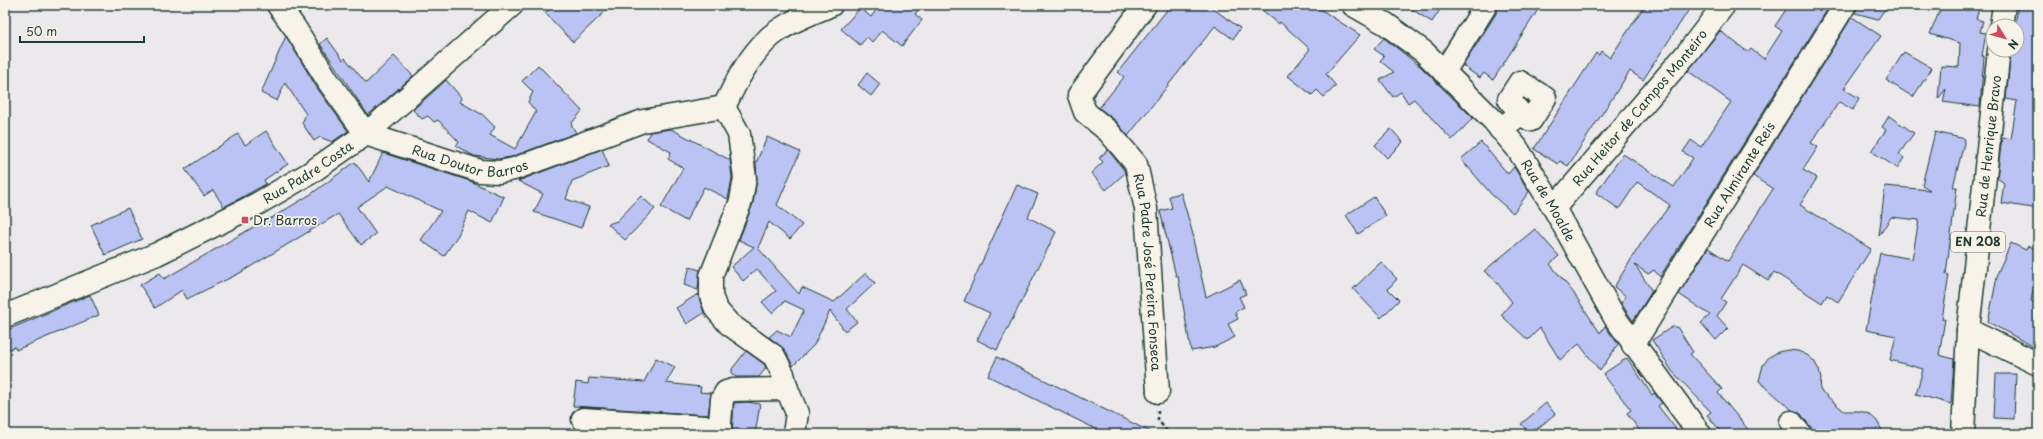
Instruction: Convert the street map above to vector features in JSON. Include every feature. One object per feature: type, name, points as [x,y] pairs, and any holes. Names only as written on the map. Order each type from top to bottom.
[{"type":"street","points":[[278,5],[295,28],[328,81],[366,134]]},
{"type":"street","name":"Rua Padre Costa","points":[[5,316],[156,254],[216,225],[310,173],[366,134],[512,5]]},
{"type":"street","points":[[794,434],[798,413],[787,389],[783,374],[774,356],[729,324],[716,309],[711,296],[711,276],[741,201],[746,178],[739,134],[724,106],[742,71],[771,37],[796,20],[831,5]]},
{"type":"street","name":"Rua Padre José Pereira Fonseca","points":[[1146,5],[1079,95],[1085,112],[1108,131],[1136,164],[1146,209],[1158,392]]},
{"type":"street","name":"Rua de Moalde","points":[[1353,5],[1386,24],[1424,52],[1500,129],[1516,148],[1554,208],[1614,318],[1700,434]]},
{"type":"street","points":[[1444,72],[1486,5]]},
{"type":"street","name":"Rua Heitor de Campos Monteiro","points":[[1554,208],[1688,52],[1724,5]]},
{"type":"street","name":"Rua Almirante Reis","points":[[1634,345],[1845,5]]},
{"type":"street","points":[[2003,18],[2004,5]]},
{"type":"street","name":"Rua de Henrique Bravo","points":[[1963,434],[1968,330],[1998,58]]},
{"type":"street","name":"Rua Doutor Barros","points":[[366,134],[480,171],[499,172],[514,169],[643,121],[724,106]]},
{"type":"street","points":[[1500,129],[1521,114]]},
{"type":"street","points":[[1968,330],[2038,364]]},
{"type":"street","points":[[583,419],[720,431],[722,399],[726,392],[733,390],[787,389]]},
{"type":"path","points":[[1158,392],[1158,420],[1169,434]]},
{"type":"building","points":[[554,5],[612,5],[573,42],[545,13]]},
{"type":"building","points":[[880,5],[922,5],[915,14],[922,20],[902,46],[882,30],[872,42],[867,37],[860,45],[841,29],[860,8],[871,17]]},
{"type":"building","points":[[1171,5],[1208,5],[1240,28],[1233,39],[1215,26],[1128,136],[1116,121],[1099,108],[1124,77],[1118,72]]},
{"type":"building","points":[[1256,5],[1314,5],[1360,35],[1326,74],[1336,86],[1324,97],[1317,90],[1312,95],[1288,76],[1310,49],[1280,22],[1279,24]]},
{"type":"building","points":[[1405,5],[1443,5],[1432,22]]},
{"type":"building","points":[[1498,5],[1541,5],[1493,80],[1484,73],[1480,78],[1463,66],[1497,12]]},
{"type":"building","points":[[1645,5],[1692,5],[1643,80],[1630,71],[1568,166],[1560,161],[1558,164],[1534,149],[1596,53],[1599,55],[1601,51],[1610,58]]},
{"type":"building","points":[[1789,5],[1830,5],[1660,277],[1654,270],[1648,274],[1635,265],[1652,291],[1633,321],[1621,303],[1626,296],[1614,287],[1642,242],[1670,205],[1637,182],[1619,209],[1596,193],[1623,154],[1674,187],[1693,158],[1683,152],[1691,140],[1701,147],[1731,102],[1688,71],[1720,31],[1748,52],[1751,49],[1764,59],[1782,31],[1775,26]]},
{"type":"building","points":[[1857,5],[1888,5],[1878,19],[1855,13]]},
{"type":"building","points":[[1942,5],[1980,5],[1976,19],[1983,21],[1980,32],[1985,33],[1985,39],[1982,56],[1984,56],[1980,107],[1943,102],[1946,89],[1938,99],[1941,66],[1959,67],[1960,43],[1930,34]]},
{"type":"building","points":[[2018,5],[2038,5],[2038,209],[2001,203],[2004,183],[1997,178],[2002,137],[2011,139],[2017,101],[2006,99],[2010,58],[2025,58],[2025,18],[2016,18]]},
{"type":"building","points":[[1852,17],[1881,36],[1844,89],[1859,98],[1853,110],[1839,102],[1811,143],[1818,147],[1803,170],[1817,178],[1800,205],[1871,249],[1838,302],[1827,295],[1822,303],[1774,272],[1768,281],[1743,265],[1721,299],[1726,302],[1717,316],[1728,328],[1716,340],[1701,323],[1710,315],[1679,294],[1708,248],[1728,261],[1773,189],[1753,176]]},
{"type":"building","points":[[286,36],[317,88],[348,131],[332,142],[320,137],[314,141],[302,123],[306,114],[285,83],[277,101],[261,93]]},
{"type":"building","points":[[327,38],[343,60],[345,58],[366,83],[394,56],[413,76],[368,115],[320,44]]},
{"type":"building","points":[[1384,38],[1421,67],[1473,118],[1452,140],[1414,99],[1408,103],[1401,92],[1393,97],[1380,80],[1394,72],[1380,61],[1384,56],[1374,49]]},
{"type":"building","points":[[1904,52],[1932,68],[1913,97],[1886,80]]},
{"type":"building","points":[[538,65],[582,111],[571,124],[576,133],[511,157],[498,159],[474,156],[456,146],[459,142],[438,120],[434,122],[428,116],[422,119],[413,110],[446,80],[462,98],[460,102],[483,115],[495,127],[490,135],[515,149],[536,112],[528,102],[533,92],[522,81]]},
{"type":"building","points":[[867,73],[880,84],[871,96],[858,85]]},
{"type":"building","points":[[1889,116],[1914,133],[1899,154],[1904,158],[1897,168],[1871,151],[1886,130],[1882,127]]},
{"type":"building","points":[[671,129],[730,160],[732,178],[728,199],[704,187],[686,221],[661,207],[683,168],[668,159],[671,152],[647,139],[650,132]]},
{"type":"building","points":[[1391,129],[1403,142],[1387,158],[1375,145]]},
{"type":"building","points":[[266,131],[288,164],[264,180],[266,184],[224,207],[213,190],[204,196],[185,169],[238,134],[245,145]]},
{"type":"building","points":[[1935,132],[1965,139],[1953,187],[1957,187],[1946,274],[1949,275],[1942,319],[1945,319],[1939,355],[1954,359],[1951,404],[1916,394],[1923,369],[1890,360],[1896,336],[1866,330],[1880,253],[1912,259],[1919,220],[1891,217],[1879,236],[1885,186],[1930,190],[1922,185]]},
{"type":"building","points":[[767,137],[800,152],[777,205],[802,225],[790,239],[769,222],[758,248],[799,294],[802,287],[834,302],[866,273],[875,283],[847,309],[857,322],[845,331],[830,311],[814,345],[793,366],[785,350],[769,337],[777,330],[791,337],[804,310],[785,301],[772,313],[762,302],[776,291],[757,269],[743,281],[731,267],[754,247],[739,240],[753,203],[757,180],[756,163]]},
{"type":"building","points":[[1481,142],[1508,174],[1514,167],[1529,192],[1513,213],[1492,195],[1461,159]]},
{"type":"building","points":[[602,149],[609,166],[572,181],[566,199],[589,207],[581,228],[534,212],[543,194],[518,181]]},
{"type":"building","points":[[1108,150],[1125,173],[1106,190],[1091,173],[1103,162],[1099,158]]},
{"type":"building","points":[[383,153],[470,181],[504,197],[492,223],[469,211],[458,235],[444,256],[421,240],[441,211],[388,186],[357,207],[376,234],[361,245],[338,214],[240,273],[187,299],[182,290],[155,308],[140,285],[160,273],[164,279],[269,218],[270,219],[311,194],[355,162],[369,182]]},
{"type":"building","points":[[1017,185],[1038,194],[1028,217],[1056,232],[997,350],[977,340],[990,313],[964,301]]},
{"type":"building","points":[[1181,193],[1194,238],[1206,297],[1240,280],[1246,294],[1239,297],[1244,307],[1235,312],[1238,319],[1228,324],[1235,337],[1215,347],[1191,351],[1178,276],[1176,276],[1160,211],[1172,208],[1169,196]]},
{"type":"building","points":[[641,196],[655,209],[625,240],[608,224],[617,221]]},
{"type":"building","points":[[1374,197],[1386,216],[1358,234],[1346,215]]},
{"type":"building","points":[[128,208],[142,239],[105,255],[91,225]]},
{"type":"building","points":[[1535,229],[1559,256],[1550,264],[1573,292],[1600,333],[1605,326],[1618,344],[1600,371],[1579,344],[1560,360],[1540,328],[1528,340],[1501,315],[1512,302],[1494,279],[1484,271]]},
{"type":"building","points":[[2011,243],[2026,250],[2028,246],[2038,250],[2038,278],[2033,290],[2031,301],[2038,305],[2038,349],[1988,322],[1998,272]]},
{"type":"building","points":[[1381,262],[1397,279],[1388,289],[1399,300],[1381,318],[1353,289]]},
{"type":"building","points":[[690,267],[700,270],[698,290],[684,285]]},
{"type":"building","points":[[698,294],[704,313],[687,324],[676,308]]},
{"type":"building","points":[[90,295],[99,315],[16,350],[15,347],[5,350],[5,331]]},
{"type":"building","points":[[1672,327],[1677,327],[1693,352],[1690,354],[1722,389],[1718,393],[1752,434],[1723,434],[1707,415],[1711,412],[1672,371],[1652,340]]},
{"type":"building","points":[[1788,350],[1798,351],[1807,355],[1814,361],[1819,370],[1821,379],[1820,390],[1844,411],[1860,411],[1869,414],[1877,421],[1884,434],[1819,434],[1809,425],[1801,414],[1792,410],[1759,381],[1763,365],[1769,357],[1778,352]]},
{"type":"building","points":[[746,351],[764,364],[766,368],[759,377],[736,377],[732,374],[732,369]]},
{"type":"building","points":[[997,357],[1155,434],[1106,434],[988,376]]},
{"type":"building","points":[[656,358],[675,367],[666,383],[701,387],[700,392],[711,393],[708,415],[573,406],[576,382],[588,384],[589,378],[644,382]]},
{"type":"building","points":[[1627,358],[1652,395],[1654,393],[1662,403],[1658,406],[1680,434],[1642,434],[1627,413],[1631,410],[1603,374]]},
{"type":"building","points":[[1996,374],[2016,374],[2014,419],[1994,418]]},
{"type":"building","points":[[747,402],[760,404],[755,434],[732,434],[734,403]]},
{"type":"building","points":[[1546,403],[1555,414],[1531,434],[1521,424]]},
{"type":"place","name":"Dr. Barros","points":[[245,220]]}]
